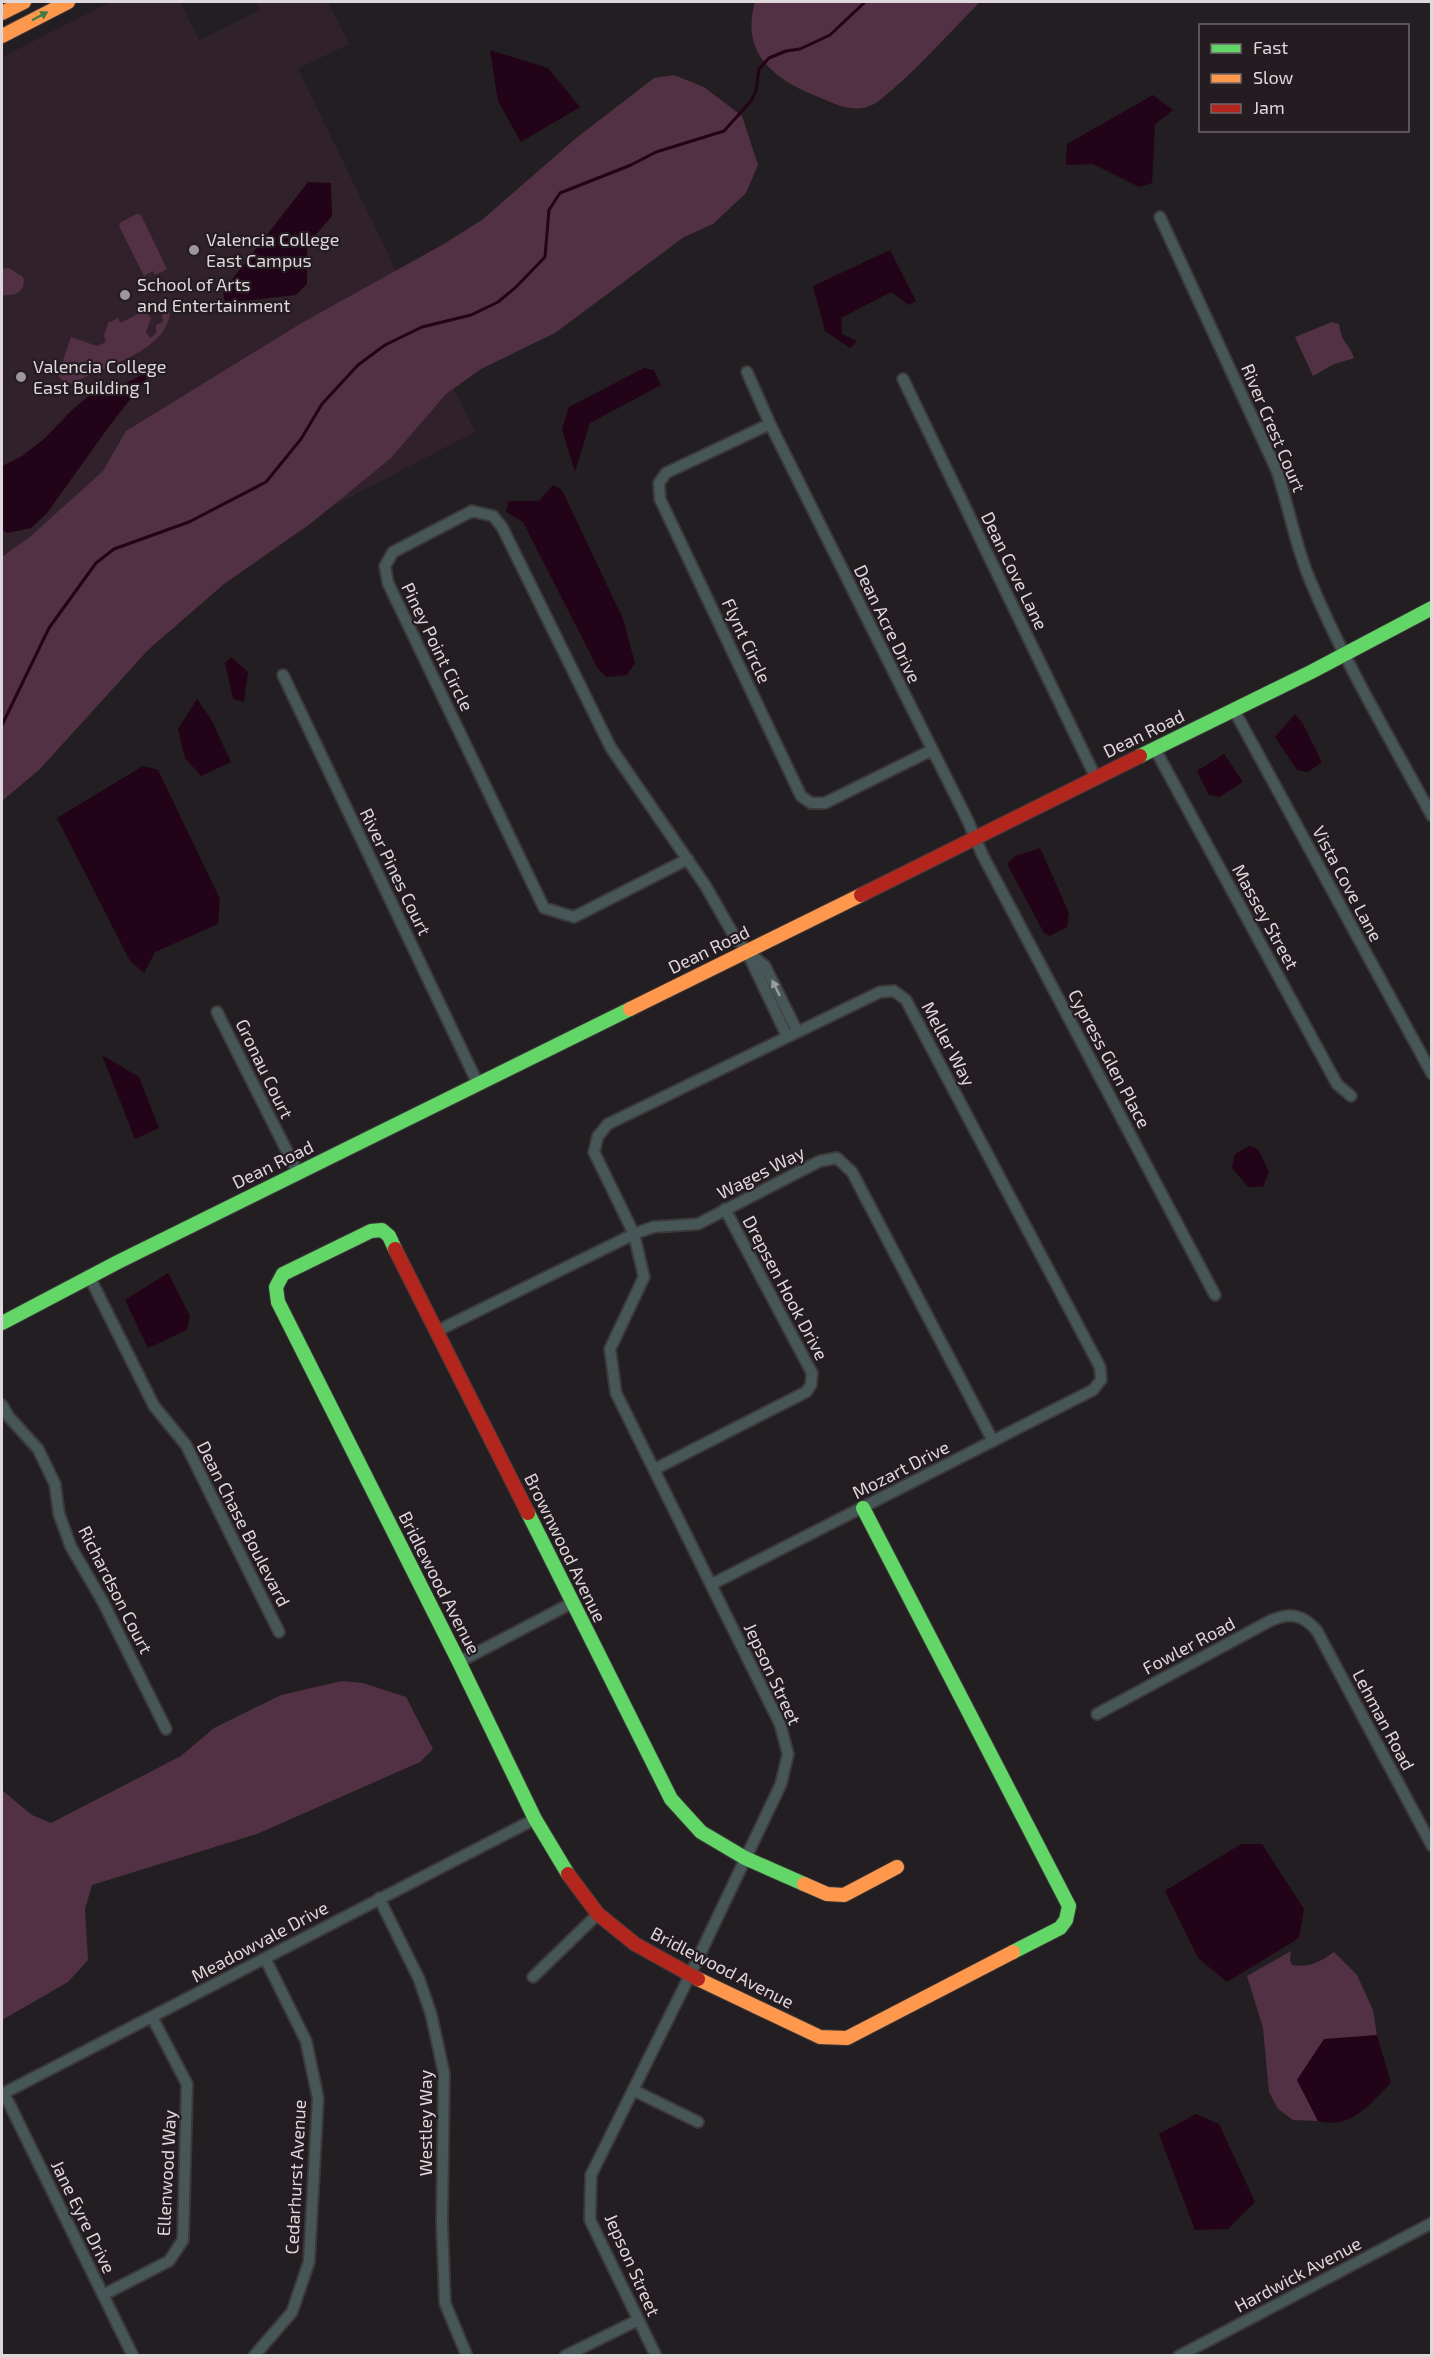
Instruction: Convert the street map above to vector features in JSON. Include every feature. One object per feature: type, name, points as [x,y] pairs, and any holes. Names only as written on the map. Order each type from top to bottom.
[{"type":"street","points":[[24,2],[2,12],[7,34],[68,2]]},
{"type":"street","name":"River Crest Court","points":[[1160,217],[1277,471],[1310,582],[1431,816]]},
{"type":"street","name":"Dean Acre Drive","points":[[747,372],[770,424],[975,838]]},
{"type":"street","name":"Dean Cove Lane","points":[[903,379],[1096,778]]},
{"type":"street","name":"Flynt Circle","points":[[770,424],[666,473],[659,483],[660,499],[801,796],[811,803],[825,803],[932,750]]},
{"type":"street","name":"Piney Point Circle","points":[[688,859],[574,917],[544,908],[388,583],[385,566],[393,552],[472,510],[493,516],[502,527],[611,748],[688,859],[712,894],[733,934],[747,951],[765,966],[792,1034]]},
{"type":"street","name":"Dean Road","points":[[2,1323],[89,1276],[1346,654],[1431,608]]},
{"type":"street","name":"River Pines Court","points":[[283,675],[478,1084]]},
{"type":"street","name":"Vista Cove Lane","points":[[1234,710],[1431,1074]]},
{"type":"street","name":"Massey Street","points":[[1155,749],[1337,1084],[1351,1096]]},
{"type":"street","name":"Cypress Glen Place","points":[[975,838],[1215,1295]]},
{"type":"street","name":"Meller Way","points":[[598,1136],[608,1124],[880,992],[894,991],[906,1000],[1100,1367],[1101,1380]]},
{"type":"street","name":"Gronau Court","points":[[218,1012],[298,1173]]},
{"type":"street","name":"Jepson Street","points":[[598,1136],[594,1152],[634,1234],[644,1276],[610,1349],[616,1393],[780,1724],[788,1754],[781,1784],[591,2175],[590,2220],[656,2355]]},
{"type":"street","name":"Wages Way","points":[[437,1331],[634,1234],[653,1227],[698,1224],[819,1161],[837,1158],[852,1172],[993,1441]]},
{"type":"street","name":"Drepsen Hook Drive","points":[[655,1469],[806,1392],[811,1385],[812,1373],[725,1209]]},
{"type":"street","name":"Brownwood Avenue","points":[[381,1230],[389,1236],[671,1799],[701,1832],[745,1857],[827,1894],[844,1895],[897,1867]]},
{"type":"street","name":"Bridlewood Avenue","points":[[381,1230],[371,1231],[283,1275],[276,1287],[278,1302],[459,1662],[535,1819],[566,1872],[598,1914],[635,1944],[690,1975],[820,2037],[847,2038],[1060,1928],[1066,1920],[1069,1906],[863,1508]]},
{"type":"street","name":"Dean Chase Boulevard","points":[[89,1276],[154,1406],[186,1445],[279,1632]]},
{"type":"street","name":"Mozart Drive","points":[[712,1584],[1093,1389],[1101,1380]]},
{"type":"street","name":"Richardson Court","points":[[2,1405],[9,1417],[38,1449],[55,1484],[59,1514],[71,1547],[103,1602],[166,1729]]},
{"type":"street","points":[[459,1662],[572,1603]]},
{"type":"street","name":"Fowler Road","points":[[1097,1714],[1270,1621],[1281,1616],[1299,1616]]},
{"type":"street","name":"Lehman Road","points":[[1299,1616],[1317,1631],[1431,1846]]},
{"type":"street","name":"Meadowvale Drive","points":[[3,2094],[535,1819]]},
{"type":"street","name":"Westley Way","points":[[379,1898],[419,1979],[432,2014],[444,2073],[442,2223],[445,2303],[467,2355]]},
{"type":"street","points":[[533,1977],[598,1914]]},
{"type":"street","name":"Cedarhurst Avenue","points":[[254,2355],[292,2312],[309,2262],[318,2098],[306,2041],[265,1958]]},
{"type":"street","name":"Ellenwood Way","points":[[103,2295],[169,2261],[183,2240],[187,2084],[152,2017]]},
{"type":"street","points":[[633,2090],[698,2122]]},
{"type":"street","name":"Jane Eyre Drive","points":[[3,2094],[133,2355]]},
{"type":"street","name":"Hardwick Avenue","points":[[1179,2355],[1431,2223]]},
{"type":"street","points":[[565,2355],[638,2320]]},
{"type":"shaded area","name":"Valencia College East Campus","points":[[110,2],[180,2],[199,40],[260,10],[256,2],[328,2],[349,44],[298,69],[475,432],[2,679],[2,57]]},
{"type":"shaded area","points":[[755,2],[980,2],[892,90],[874,104],[856,109],[838,105],[809,93],[779,76],[767,66],[758,53],[753,39],[752,22]]},
{"type":"shaded area","points":[[490,50],[548,68],[580,107],[521,142],[498,101]]},
{"type":"shaded area","points":[[674,75],[704,87],[742,116],[758,165],[746,193],[713,224],[684,237],[555,333],[481,369],[446,394],[391,458],[310,524],[224,584],[148,650],[40,769],[2,801],[2,557],[31,536],[103,471],[126,431],[305,321],[442,245],[482,220],[575,139],[654,78]]},
{"type":"shaded area","points":[[1153,95],[1173,110],[1155,124],[1152,183],[1139,187],[1093,164],[1066,165],[1067,144]]},
{"type":"shaded area","points":[[308,182],[331,183],[332,216],[307,245],[307,284],[296,295],[225,303],[223,291]]},
{"type":"shaded area","points":[[137,214],[141,215],[167,269],[155,275],[153,271],[144,276],[119,226],[121,222]]},
{"type":"shaded area","points":[[890,250],[916,301],[909,305],[891,292],[841,318],[842,334],[857,341],[850,348],[825,331],[813,286]]},
{"type":"shaded area","points":[[9,268],[23,277],[24,282],[22,290],[16,294],[3,295],[2,269]]},
{"type":"shaded area","points":[[143,308],[151,318],[146,332],[150,338],[156,333],[156,325],[163,322],[162,315],[168,312],[170,314],[165,328],[156,339],[130,357],[72,384],[64,382],[58,375],[71,337],[97,346],[106,342],[104,336],[108,323],[118,318],[120,323],[142,312]]},
{"type":"shaded area","points":[[1332,322],[1339,324],[1342,336],[1354,358],[1332,365],[1313,376],[1295,337]]},
{"type":"shaded area","points":[[155,368],[110,425],[47,513],[31,528],[8,533],[2,530],[2,466],[22,456],[44,439],[90,395],[130,381]]},
{"type":"shaded area","points":[[644,368],[654,370],[661,385],[590,423],[575,472],[562,429],[569,407]]},
{"type":"shaded area","points":[[553,485],[562,490],[623,619],[635,663],[627,675],[606,677],[597,667],[523,522],[506,512],[509,501],[539,501]]},
{"type":"shaded area","points":[[231,657],[248,672],[244,702],[233,699],[225,663]]},
{"type":"shaded area","points":[[197,699],[211,719],[231,762],[201,776],[185,758],[178,729]]},
{"type":"shaded area","points":[[1295,714],[1303,724],[1322,762],[1308,772],[1297,770],[1275,737]]},
{"type":"shaded area","points":[[1224,754],[1243,782],[1219,797],[1209,795],[1197,771]]},
{"type":"shaded area","points":[[143,766],[158,770],[220,899],[218,924],[155,952],[144,973],[130,961],[57,818]]},
{"type":"shaded area","points":[[1040,848],[1069,913],[1067,927],[1050,936],[1044,933],[1007,864],[1015,856]]},
{"type":"shaded area","points":[[102,1055],[139,1077],[159,1128],[135,1139]]},
{"type":"shaded area","points":[[1249,1146],[1258,1149],[1269,1172],[1263,1187],[1248,1187],[1232,1168],[1235,1154]]},
{"type":"shaded area","points":[[168,1273],[190,1316],[187,1330],[148,1348],[125,1300]]},
{"type":"shaded area","points":[[342,1681],[363,1683],[406,1697],[433,1749],[420,1762],[257,1834],[92,1885],[85,1909],[88,1960],[68,1982],[2,2020],[2,1790],[32,1815],[51,1823],[181,1756],[214,1728],[281,1695]]},
{"type":"shaded area","points":[[1241,1844],[1262,1844],[1304,1909],[1299,1938],[1227,1982],[1198,1958],[1165,1891]]},
{"type":"shaded area","points":[[1291,1951],[1292,1965],[1298,1966],[1314,1963],[1334,1952],[1357,1975],[1373,2010],[1377,2035],[1324,2040],[1297,2080],[1318,2121],[1293,2120],[1278,2109],[1269,2092],[1263,2028],[1247,1976]]},
{"type":"shaded area","points":[[1377,2035],[1391,2083],[1367,2107],[1350,2118],[1341,2122],[1318,2121],[1297,2080],[1324,2039]]},
{"type":"shaded area","points":[[1196,2114],[1219,2124],[1255,2202],[1228,2229],[1195,2230],[1159,2134]]},
{"type":"waterway","points":[[2,725],[49,628],[96,563],[114,549],[189,522],[266,482],[301,439],[322,404],[358,365],[385,345],[422,327],[471,315],[498,302],[516,287],[545,257],[549,210],[560,193],[631,165],[656,152],[724,131],[751,101],[756,91],[759,69],[769,58],[786,51],[800,49],[830,35],[865,2]]},
{"type":"traffic: fast","points":[[1140,756],[1311,672],[1432,608]]},
{"type":"traffic: fast","points":[[2,1323],[118,1262],[630,1009]]},
{"type":"traffic: fast","points":[[395,1249],[389,1236],[382,1230],[371,1231],[283,1274],[276,1287],[278,1302],[459,1662],[535,1819],[568,1874]]},
{"type":"traffic: fast","points":[[863,1508],[1069,1906],[1066,1920],[1060,1928],[1013,1952]]},
{"type":"traffic: fast","points":[[528,1513],[671,1799],[701,1832],[745,1858],[804,1884]]},
{"type":"traffic: slow","points":[[2,13],[24,2]]},
{"type":"traffic: slow","points":[[2,36],[68,2]]},
{"type":"traffic: slow","points":[[630,1009],[861,895]]},
{"type":"traffic: slow","points":[[804,1884],[827,1894],[844,1895],[897,1867]]},
{"type":"traffic: slow","points":[[698,1979],[820,2037],[847,2038],[1013,1952]]},
{"type":"traffic: jam","points":[[861,895],[1140,756]]},
{"type":"traffic: jam","points":[[395,1249],[528,1513]]},
{"type":"traffic: jam","points":[[568,1874],[598,1914],[635,1944],[698,1979]]},
{"type":"place","name":"Valencia College East Campus","points":[[194,250]]},
{"type":"place","name":"School of Arts and Entertainment","points":[[125,295]]},
{"type":"place","name":"Valencia College East Building 1","points":[[21,377]]}]
